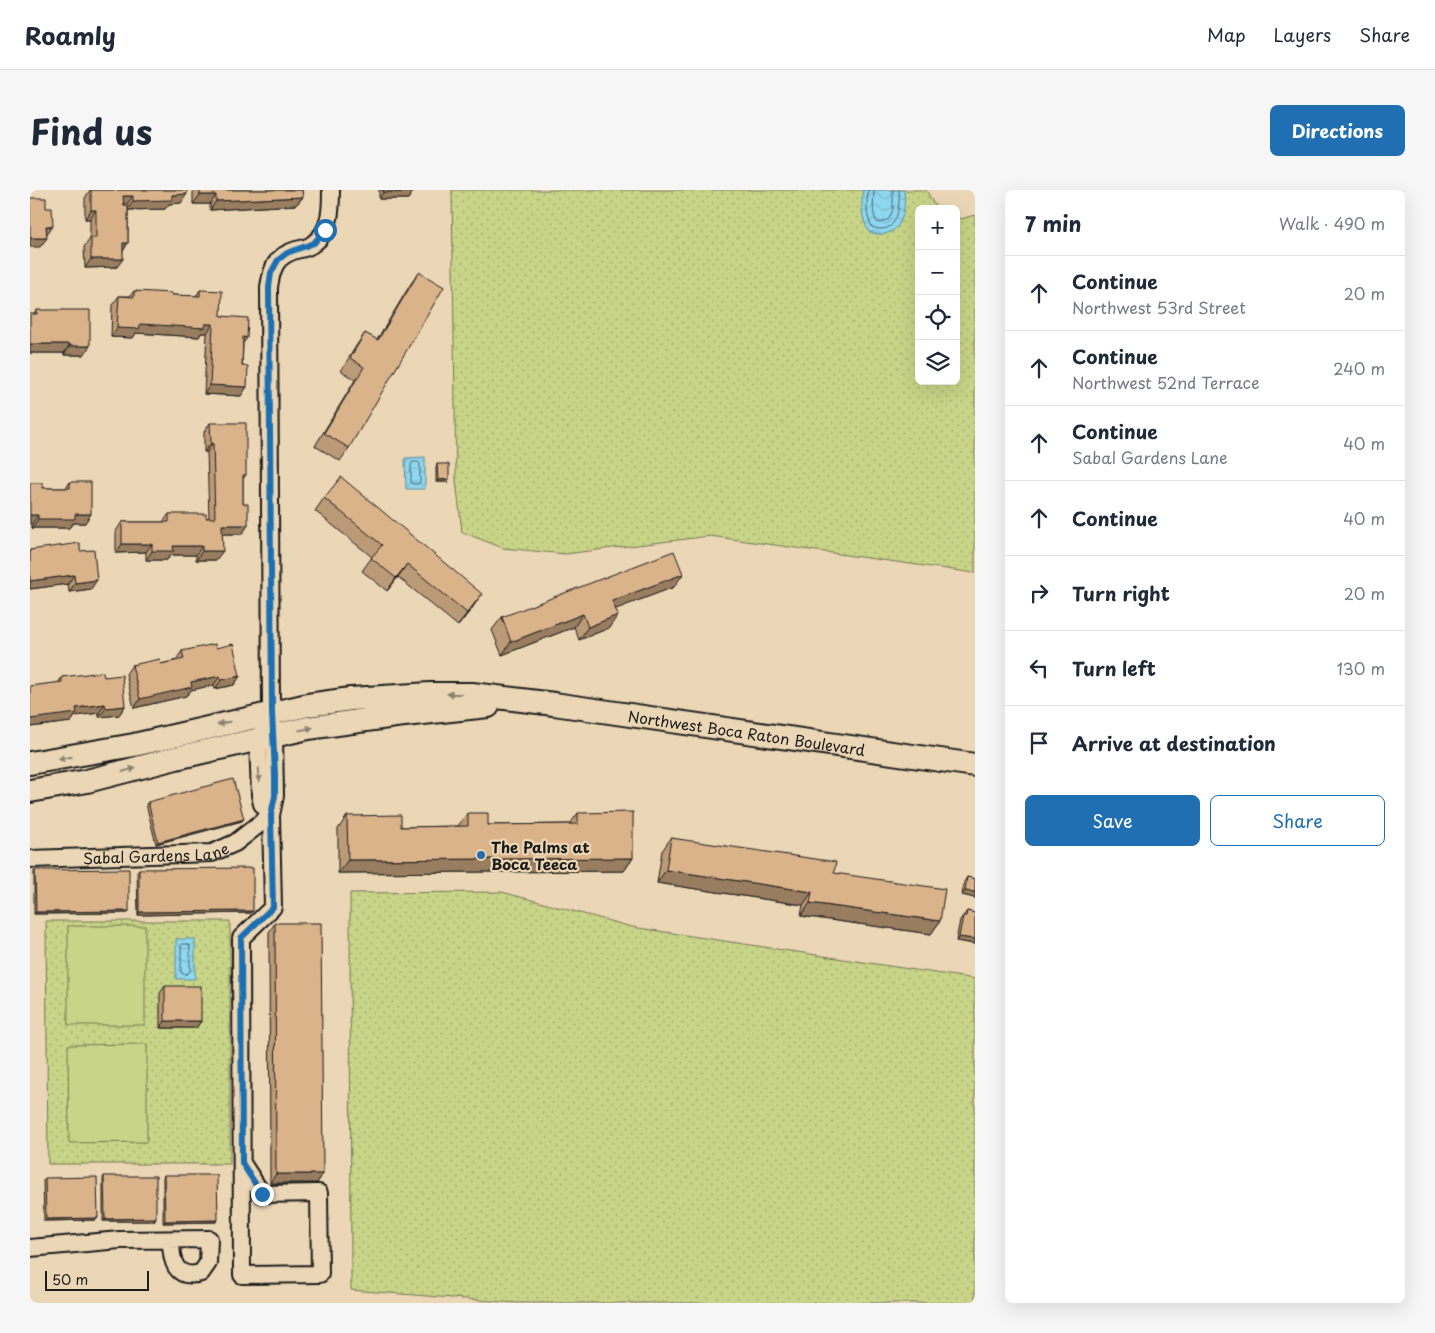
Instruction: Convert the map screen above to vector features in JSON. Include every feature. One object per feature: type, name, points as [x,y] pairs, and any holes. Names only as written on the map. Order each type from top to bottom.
[{"type":"street","points":[[242,1163],[262,1194],[319,1193],[320,1274],[242,1275],[241,938],[273,907],[271,815],[262,804],[260,795],[266,737],[272,712],[269,287],[271,273],[278,260],[287,253],[314,243],[325,230],[331,211],[331,190]]},
{"type":"street","name":"Northwest Boca Raton Boulevard","points":[[30,763],[134,746],[272,712],[342,700],[395,696],[472,694],[975,764]]},
{"type":"street","name":"Northwest Boca Raton Boulevard","points":[[30,790],[87,781],[176,758],[308,728],[520,701]]},
{"type":"street","name":"Sabal Gardens Lane","points":[[30,859],[212,853],[235,843],[271,815]]},
{"type":"street","points":[[30,1248],[120,1240],[171,1240]]},
{"type":"green space","points":[[452,190],[926,190],[935,205],[915,205],[915,385],[960,385],[960,219],[975,215],[975,573],[710,536],[565,554],[503,548],[462,532],[456,480]]},
{"type":"green space","points":[[502,892],[632,927],[975,979],[975,1303],[516,1303],[351,1290],[350,893]]},
{"type":"green space","points":[[46,921],[230,921],[230,1164],[48,1164]]},
{"type":"green space","points":[[68,926],[145,926],[145,1025],[68,1025]]},
{"type":"green space","points":[[147,1044],[147,1142],[69,1143],[68,1045]]},
{"type":"water","points":[[863,190],[904,190],[905,199],[902,217],[894,230],[879,234],[869,232],[864,222],[862,211]]},
{"type":"water","points":[[425,457],[425,489],[406,489],[405,458]]},
{"type":"water","points":[[176,939],[195,939],[195,979],[176,979]]},
{"type":"building","points":[[91,190],[187,190],[187,194],[172,195],[172,200],[133,201],[133,196],[123,196],[124,206],[128,206],[128,243],[123,243],[123,259],[91,259],[91,238],[96,238],[96,210],[91,210]]},
{"type":"building","points":[[200,190],[302,190],[303,197],[216,201],[216,195],[200,195]]},
{"type":"building","points":[[383,190],[413,190],[413,192],[383,192]]},
{"type":"building","points":[[30,198],[46,198],[46,208],[52,208],[53,226],[46,226],[47,238],[30,238]]},
{"type":"building","points":[[419,272],[444,287],[349,448],[324,433],[364,367],[350,358],[365,333],[378,340]]},
{"type":"building","points":[[200,290],[222,291],[221,316],[248,318],[247,338],[243,337],[242,366],[248,366],[247,387],[210,385],[213,324],[205,324],[205,328],[140,324],[139,329],[117,328],[119,296],[134,297],[134,291],[200,296]]},
{"type":"building","points":[[37,310],[90,310],[90,346],[30,344],[30,314],[37,314]]},
{"type":"building","points":[[210,423],[246,423],[246,475],[243,475],[243,504],[248,504],[248,525],[222,525],[223,551],[202,551],[202,546],[173,546],[174,551],[152,551],[152,544],[122,544],[122,522],[169,522],[169,514],[206,514],[206,518],[215,518],[213,443],[211,443]]},
{"type":"building","points":[[437,464],[449,464],[449,479],[438,480]]},
{"type":"building","points":[[341,477],[482,594],[467,613],[407,564],[396,578],[371,558],[382,545],[324,498]]},
{"type":"building","points":[[70,482],[91,482],[91,514],[75,514],[75,519],[38,519],[38,515],[30,515],[30,483],[43,483],[43,488],[70,488]]},
{"type":"building","points":[[80,543],[80,551],[94,550],[97,580],[75,583],[74,575],[30,581],[30,550]]},
{"type":"building","points":[[674,551],[683,574],[612,601],[618,615],[588,627],[583,614],[511,642],[502,617]]},
{"type":"building","points":[[215,644],[216,648],[233,644],[240,676],[221,680],[220,676],[191,682],[192,687],[140,699],[132,665],[160,659],[161,664],[184,659],[182,651]]},
{"type":"building","points":[[103,672],[104,677],[122,675],[125,706],[106,708],[105,704],[76,708],[77,713],[30,719],[30,686],[62,682],[62,677]]},
{"type":"building","points":[[233,779],[244,819],[158,842],[148,802]]},
{"type":"building","name":"The Palms at Boca Teeca","points":[[633,812],[633,858],[348,860],[347,816],[401,815],[401,827],[468,826],[468,813],[488,813],[488,825],[578,824],[578,813]]},
{"type":"building","points":[[671,838],[836,862],[834,873],[945,889],[940,921],[810,903],[812,892],[666,870]]},
{"type":"building","points":[[253,868],[253,911],[139,912],[139,869]]},
{"type":"building","points":[[129,869],[129,911],[36,912],[35,870]]},
{"type":"building","points":[[967,877],[975,879],[975,892],[965,891]]},
{"type":"building","points":[[967,911],[975,913],[975,939],[959,937],[963,916],[966,916]]},
{"type":"building","points":[[275,923],[321,923],[323,1174],[276,1174]]},
{"type":"building","points":[[165,986],[201,986],[201,1021],[165,1021]]},
{"type":"building","points":[[164,1175],[217,1175],[218,1220],[165,1221]]},
{"type":"building","points":[[104,1176],[156,1176],[156,1218],[105,1219]]},
{"type":"building","points":[[97,1177],[98,1218],[46,1219],[45,1178]]},
{"type":"place","name":"The Palms at Boca Teeca","points":[[481,855]]},
{"type":"route","points":[[262,1194],[242,1163],[241,938],[273,907],[271,815],[275,796],[275,774],[272,712],[269,287],[271,273],[278,260],[287,253],[314,243],[325,230]]}]
